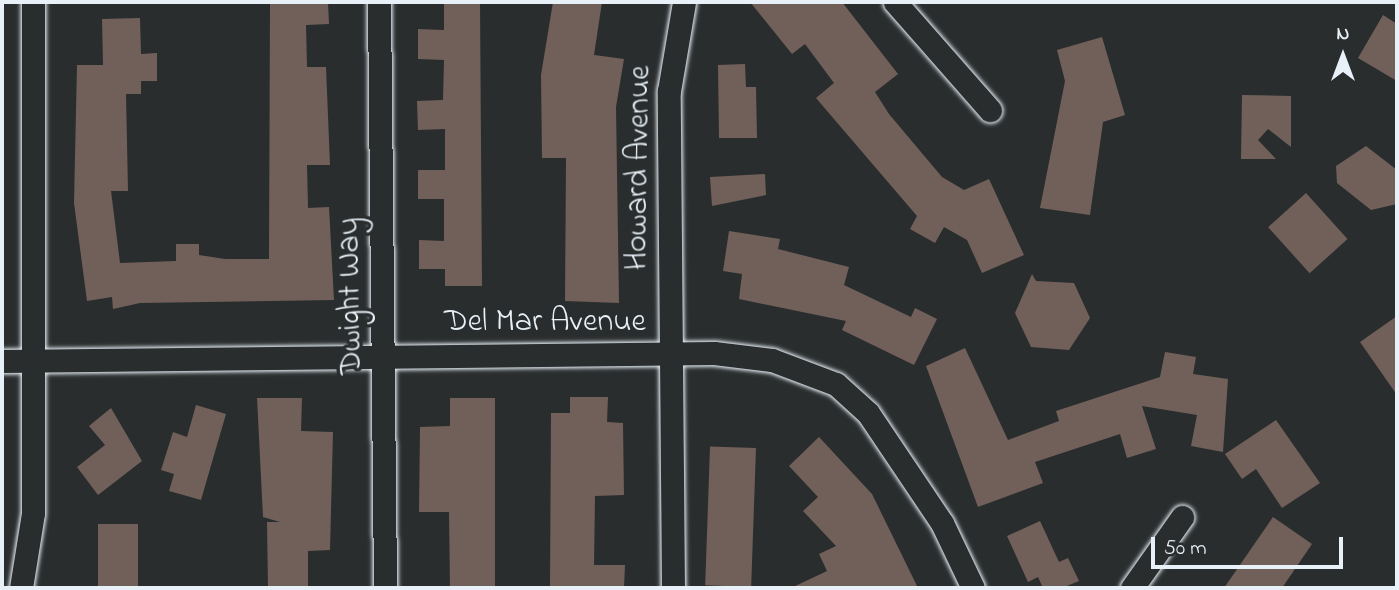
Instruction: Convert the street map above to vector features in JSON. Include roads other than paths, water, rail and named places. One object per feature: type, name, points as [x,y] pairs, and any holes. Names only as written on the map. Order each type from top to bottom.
[{"type":"street","points":[[21,588],[33,513],[33,2]]},
{"type":"street","name":"Dwight Way","points":[[379,2],[385,354],[385,588]]},
{"type":"street","name":"Howard Avenue","points":[[673,588],[669,354],[669,91],[684,2]]},
{"type":"street","points":[[895,2],[990,110]]},
{"type":"street","name":"Del Mar Avenue","points":[[2,361],[385,354],[669,354],[772,360],[836,384],[892,442],[942,523],[973,588]]},
{"type":"street","points":[[1132,588],[1182,517]]}]
